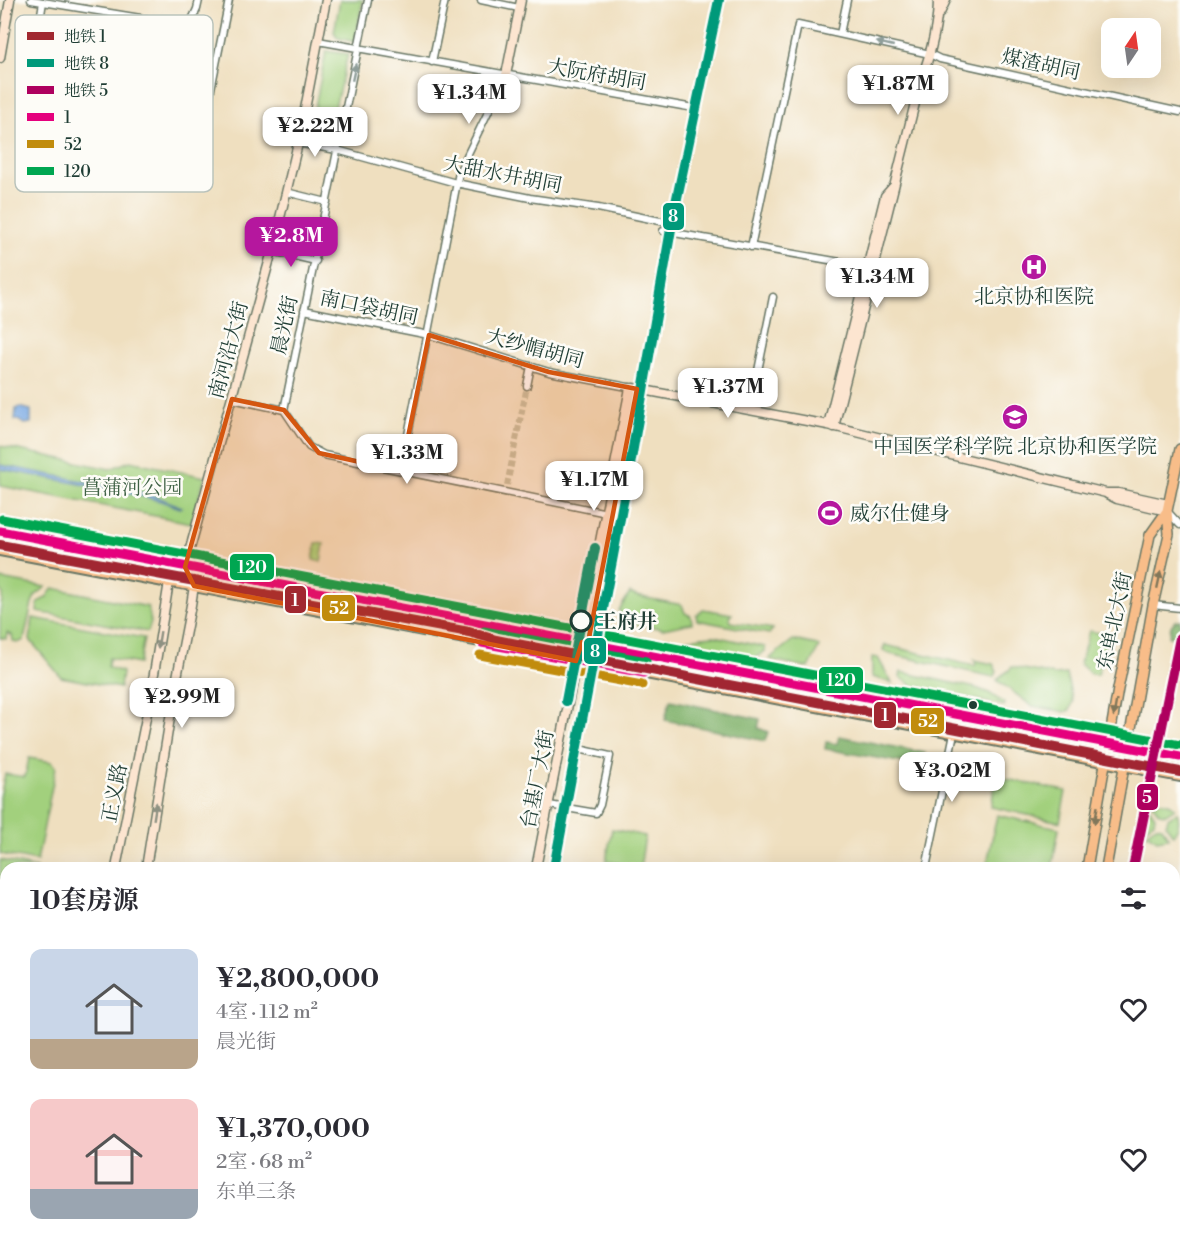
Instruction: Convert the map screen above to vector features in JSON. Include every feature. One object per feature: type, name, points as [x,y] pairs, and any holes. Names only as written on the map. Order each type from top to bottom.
[{"type":"highway","points":[[0,531],[1180,757]]},
{"type":"highway","points":[[0,550],[169,582]]},
{"type":"highway","points":[[194,586],[1180,776]]},
{"type":"main road","name":"东单北大街","points":[[1107,862],[1168,534],[1168,507],[1180,448]]},
{"type":"main road","name":"东单北大街","points":[[1088,862],[1105,761],[1150,535],[1168,507]]},
{"type":"main road","points":[[169,582],[194,586]]},
{"type":"street","points":[[0,58],[9,0]]},
{"type":"street","points":[[31,0],[117,15]]},
{"type":"street","points":[[194,15],[199,0]]},
{"type":"street","points":[[213,79],[229,0]]},
{"type":"street","name":"南河沿大街","points":[[185,567],[272,251],[326,0]]},
{"type":"street","name":"晨光街","points":[[284,411],[368,0]]},
{"type":"street","points":[[432,62],[445,0]]},
{"type":"street","points":[[401,471],[429,335],[456,183],[459,172],[506,75],[520,4],[481,0]]},
{"type":"street","points":[[840,34],[847,0]]},
{"type":"street","points":[[831,426],[920,83],[930,54],[939,0]]},
{"type":"street","points":[[938,16],[946,0]]},
{"type":"street","points":[[41,15],[43,2]]},
{"type":"street","name":"煤渣胡同","points":[[751,247],[798,25],[1180,112]]},
{"type":"street","name":"大阮府胡同","points":[[318,40],[688,107]]},
{"type":"street","name":"大甜水井胡同","points":[[297,143],[337,150],[456,183],[665,222]]},
{"type":"street","points":[[286,192],[327,202]]},
{"type":"street","points":[[663,231],[871,268]]},
{"type":"street","points":[[272,251],[316,261]]},
{"type":"street","points":[[750,410],[773,297]]},
{"type":"street","name":"南口袋胡同","points":[[304,310],[429,335]]},
{"type":"street","name":"大纱帽胡同","points":[[429,335],[549,372],[634,388]]},
{"type":"street","points":[[527,386],[531,366]]},
{"type":"street","points":[[634,388],[831,426],[1106,493],[1117,499],[1168,507],[1180,525]]},
{"type":"street","points":[[585,643],[607,513],[634,388]]},
{"type":"street","points":[[576,661],[585,643],[634,388]]},
{"type":"street","points":[[232,399],[284,411],[309,447],[324,455],[607,513]]},
{"type":"street","points":[[506,493],[507,485]]},
{"type":"street","points":[[147,862],[194,586],[185,567],[169,582]]},
{"type":"street","name":"正义路","points":[[117,862],[150,698],[169,582]]},
{"type":"street","points":[[1154,605],[1180,608]]},
{"type":"street","name":"台基厂大街","points":[[537,862],[576,661]]},
{"type":"street","points":[[927,862],[954,733]]},
{"type":"street","points":[[549,805],[596,813],[600,805],[610,756],[579,749]]},
{"type":"highlighted area","points":[[429,335],[549,372],[637,389],[588,643],[582,642],[576,661],[194,586],[185,567],[232,399],[284,410],[319,453],[401,471]]},
{"type":"green space","points":[[340,0],[363,0],[355,42],[338,38],[334,32]]},
{"type":"green space","points":[[326,51],[348,54],[327,140],[309,137]]},
{"type":"green space","name":"菖蒲河公园","points":[[0,446],[110,469],[130,461],[205,477],[191,523],[0,486]]},
{"type":"green space","points":[[316,543],[324,544],[321,562],[313,560]]},
{"type":"green space","points":[[0,579],[46,587],[35,596],[24,640],[18,643],[13,641],[12,635],[7,633],[6,639],[0,638],[0,611],[3,594]]},
{"type":"green space","points":[[53,588],[148,607],[151,622],[148,632],[37,612],[38,602],[46,598]]},
{"type":"green space","points":[[630,593],[682,605],[685,613],[691,616],[692,623],[663,629],[627,622],[623,620],[619,610]]},
{"type":"green space","points":[[703,609],[732,614],[729,617],[731,622],[773,629],[769,634],[697,620],[696,615]]},
{"type":"green space","points":[[33,618],[144,638],[139,664],[109,658],[108,667],[122,672],[120,688],[61,677],[30,640]]},
{"type":"green space","points":[[1180,620],[1180,639],[1169,637],[1171,626],[1175,621]]},
{"type":"green space","points":[[1089,631],[1107,634],[1098,675],[1091,674],[1080,664]]},
{"type":"green space","points":[[714,636],[765,647],[765,651],[755,658],[677,642]]},
{"type":"green space","points":[[793,640],[819,647],[809,668],[769,659]]},
{"type":"green space","points":[[885,645],[974,666],[976,664],[974,660],[993,664],[997,672],[993,677],[890,654],[883,650]]},
{"type":"green space","points":[[872,657],[878,658],[892,683],[872,677]]},
{"type":"green space","points":[[1012,667],[1055,675],[1066,674],[1073,702],[1070,710],[1065,712],[1032,706],[997,680]]},
{"type":"green space","points":[[901,672],[976,688],[989,693],[1005,704],[1004,706],[913,686],[900,677]]},
{"type":"green space","points":[[670,700],[760,719],[758,728],[768,732],[765,741],[665,720]]},
{"type":"green space","points":[[839,736],[925,753],[922,766],[825,749],[826,742],[837,744]]},
{"type":"green space","points":[[29,758],[52,762],[56,767],[37,861],[0,854],[0,797],[5,774],[25,777]]},
{"type":"green space","points":[[996,777],[1066,791],[1060,822],[991,807]]},
{"type":"green space","points":[[1161,801],[1175,808],[1166,814],[1159,813],[1152,803]]},
{"type":"green space","points":[[1148,806],[1155,816],[1154,822],[1143,829],[1142,814]]},
{"type":"green space","points":[[1177,812],[1177,830],[1173,835],[1166,825],[1168,818]]},
{"type":"green space","points":[[997,815],[1059,828],[1053,862],[987,862]]},
{"type":"green space","points":[[1156,826],[1162,827],[1169,838],[1157,840],[1146,833]]},
{"type":"green space","points":[[612,829],[645,836],[641,862],[606,861]]},
{"type":"water","points":[[19,407],[31,410],[31,423],[24,424],[15,420],[16,409]]},
{"type":"water","points":[[0,465],[150,494],[182,507],[133,494],[0,469]]},
{"type":"tunnel","points":[[507,485],[527,386]]},
{"type":"metro line","name":"8","points":[[555,862],[629,471],[674,212],[719,0]]},
{"type":"metro line","name":"1","points":[[0,545],[469,632],[496,640],[1180,772]]},
{"type":"metro line","name":"8","points":[[566,701],[595,548]]},
{"type":"metro line","name":"5","points":[[1134,862],[1180,638]]},
{"type":"transit line","name":"120","points":[[2,519],[1180,745]]},
{"type":"transit line","name":"1","points":[[0,531],[1180,757]]},
{"type":"transit line","name":"52","points":[[0,543],[1178,769]]},
{"type":"transit line","name":"120","points":[[484,631],[646,661]]},
{"type":"transit line","name":"1","points":[[482,643],[644,673]]},
{"type":"transit line","name":"52","points":[[480,655],[642,685]]},
{"type":"place","name":"北京协和医院","points":[[1034,267]]},
{"type":"place","name":"中国医学科学院 北京协和医学院","points":[[1015,417]]},
{"type":"place","name":"威尔仕健身","points":[[830,513]]},
{"type":"place","name":"王府井","points":[[581,621]]}]
